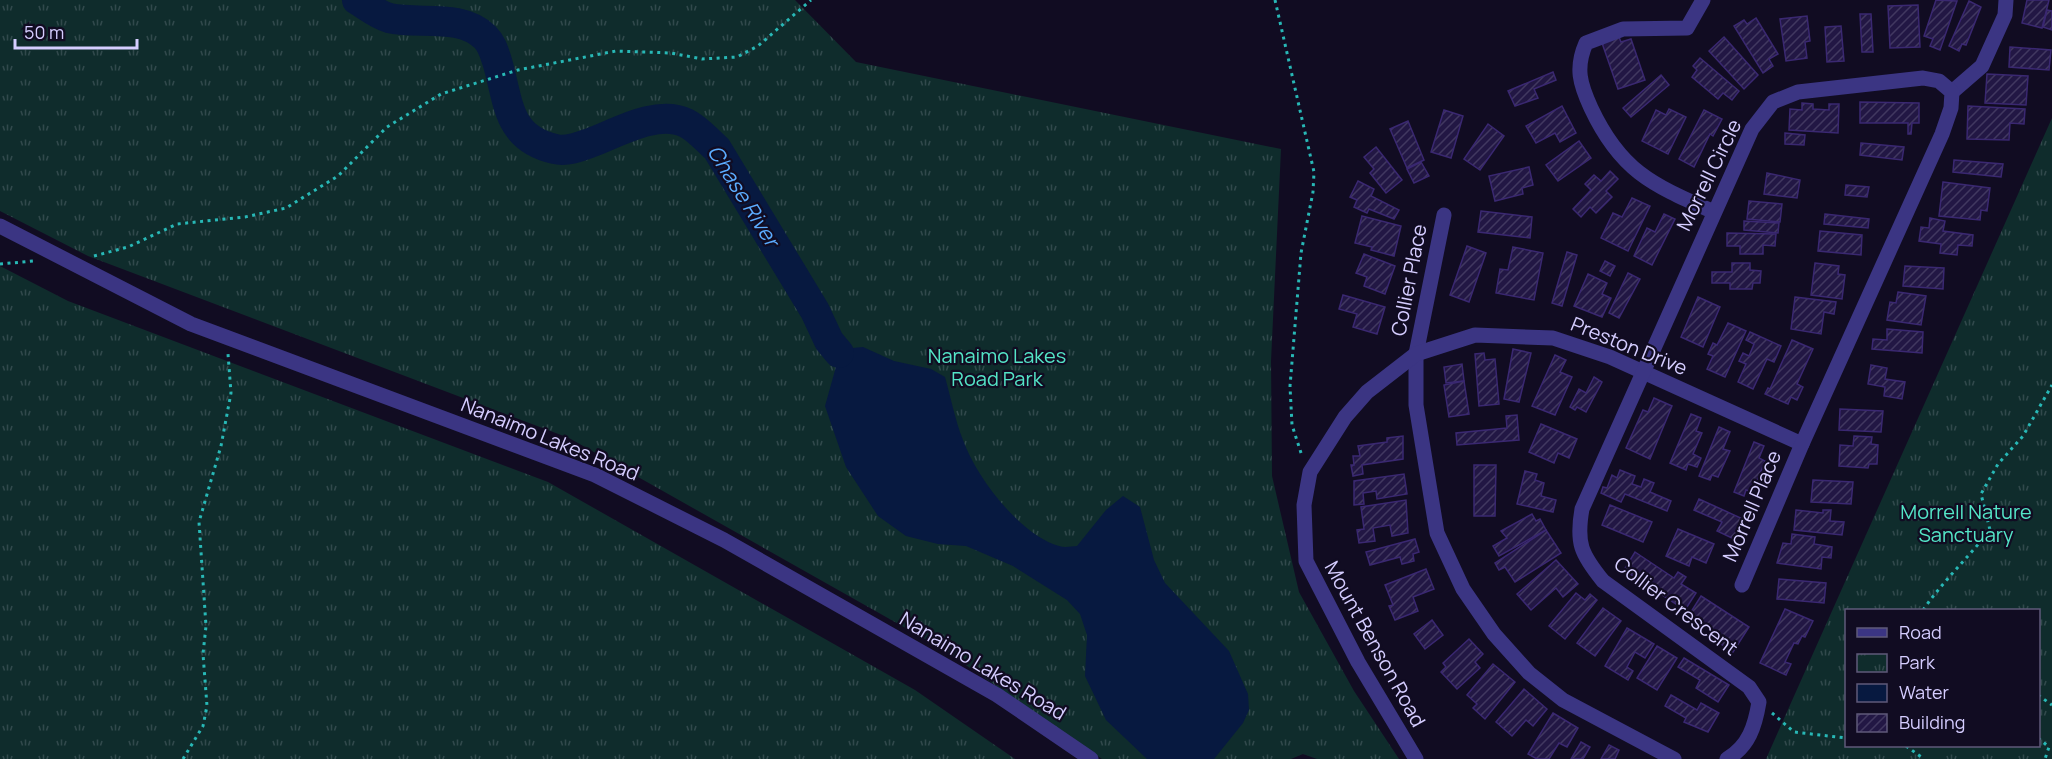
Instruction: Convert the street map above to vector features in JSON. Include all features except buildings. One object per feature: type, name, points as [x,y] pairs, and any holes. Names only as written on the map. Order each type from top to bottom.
[{"type":"street","points":[[1703,0],[1687,28],[1623,29],[1586,43],[1578,61],[1583,90],[1611,146],[1650,181],[1714,212]]},
{"type":"street","points":[[1802,444],[1942,134],[1951,108],[1952,92],[1982,66],[2005,15],[2006,0]]},
{"type":"street","name":"Morrell Circle","points":[[1641,372],[1752,129],[1773,102],[1798,92],[1923,78],[1939,81],[1952,92]]},
{"type":"street","name":"Collier Place","points":[[1416,354],[1444,215]]},
{"type":"street","name":"Nanaimo Lakes Road","points":[[0,226],[191,324],[596,475],[724,540],[997,695],[1091,759]]},
{"type":"street","name":"Preston Drive","points":[[1327,443],[1366,392],[1416,354],[1475,335],[1553,338],[1610,357],[1802,444]]},
{"type":"street","points":[[1416,354],[1416,405],[1437,533],[1463,588],[1494,634],[1529,674],[1563,700],[1674,759]]},
{"type":"street","name":"Collier Crescent","points":[[1641,372],[1582,508],[1577,536],[1586,560],[1602,581],[1749,687],[1759,702]]},
{"type":"street","name":"Mount Benson Road","points":[[1327,443],[1309,478],[1304,505],[1306,561],[1358,662],[1416,759]]},
{"type":"street","name":"Morrell Place","points":[[1742,585],[1802,444]]},
{"type":"street","points":[[1727,759],[1737,753],[1755,728],[1759,702]]},
{"type":"path","points":[[90,257],[128,247],[177,224],[245,217],[286,208],[338,176],[387,127],[441,94],[518,70],[616,51],[671,53],[702,59],[737,57],[758,46],[811,0]]},
{"type":"path","points":[[1275,0],[1314,172],[1313,192],[1301,253],[1290,386],[1292,425],[1309,478]]},
{"type":"path","points":[[183,759],[203,726],[207,706],[202,654],[206,626],[199,522],[221,446],[231,393],[227,338]]},
{"type":"path","points":[[1924,609],[1940,585],[1971,555],[1990,530],[1981,494],[1998,464],[2024,436],[2052,385]]},
{"type":"path","points":[[1759,702],[1794,732],[1845,738]]},
{"type":"path","points":[[2040,740],[2049,747],[2045,759]]},
{"type":"path","points":[[1907,747],[1924,759]]},
{"type":"green space","name":"Nanaimo Lakes Road Park","points":[[0,0],[795,0],[856,62],[1281,149],[1271,361],[1272,476],[1299,592],[1354,691],[1399,759],[1317,759],[1303,754],[1291,759],[1102,759],[941,648],[569,438],[88,256],[0,211]]},
{"type":"green space","name":"Morrell Nature Sanctuary","points":[[2052,118],[2052,759],[1766,759]]},
{"type":"green space","points":[[0,266],[68,301],[548,482],[915,690],[1015,759],[0,759]]},
{"type":"water","points":[[863,347],[894,361],[931,369],[945,377],[960,432],[978,471],[1001,503],[1029,530],[1044,540],[1061,547],[1077,546],[1106,510],[1123,496],[1140,507],[1154,560],[1165,583],[1229,651],[1248,694],[1249,710],[1243,723],[1214,759],[1147,759],[1106,720],[1085,676],[1087,635],[1080,614],[1067,600],[1013,566],[966,546],[938,544],[906,536],[878,516],[846,467],[825,406],[841,349]]},
{"type":"waterway","name":"Chase River","points":[[357,0],[389,18],[452,22],[464,25],[485,37],[495,54],[512,116],[518,127],[539,144],[559,150],[572,149],[637,124],[663,119],[675,119],[694,128],[717,149],[815,311],[829,341],[839,353]]}]
